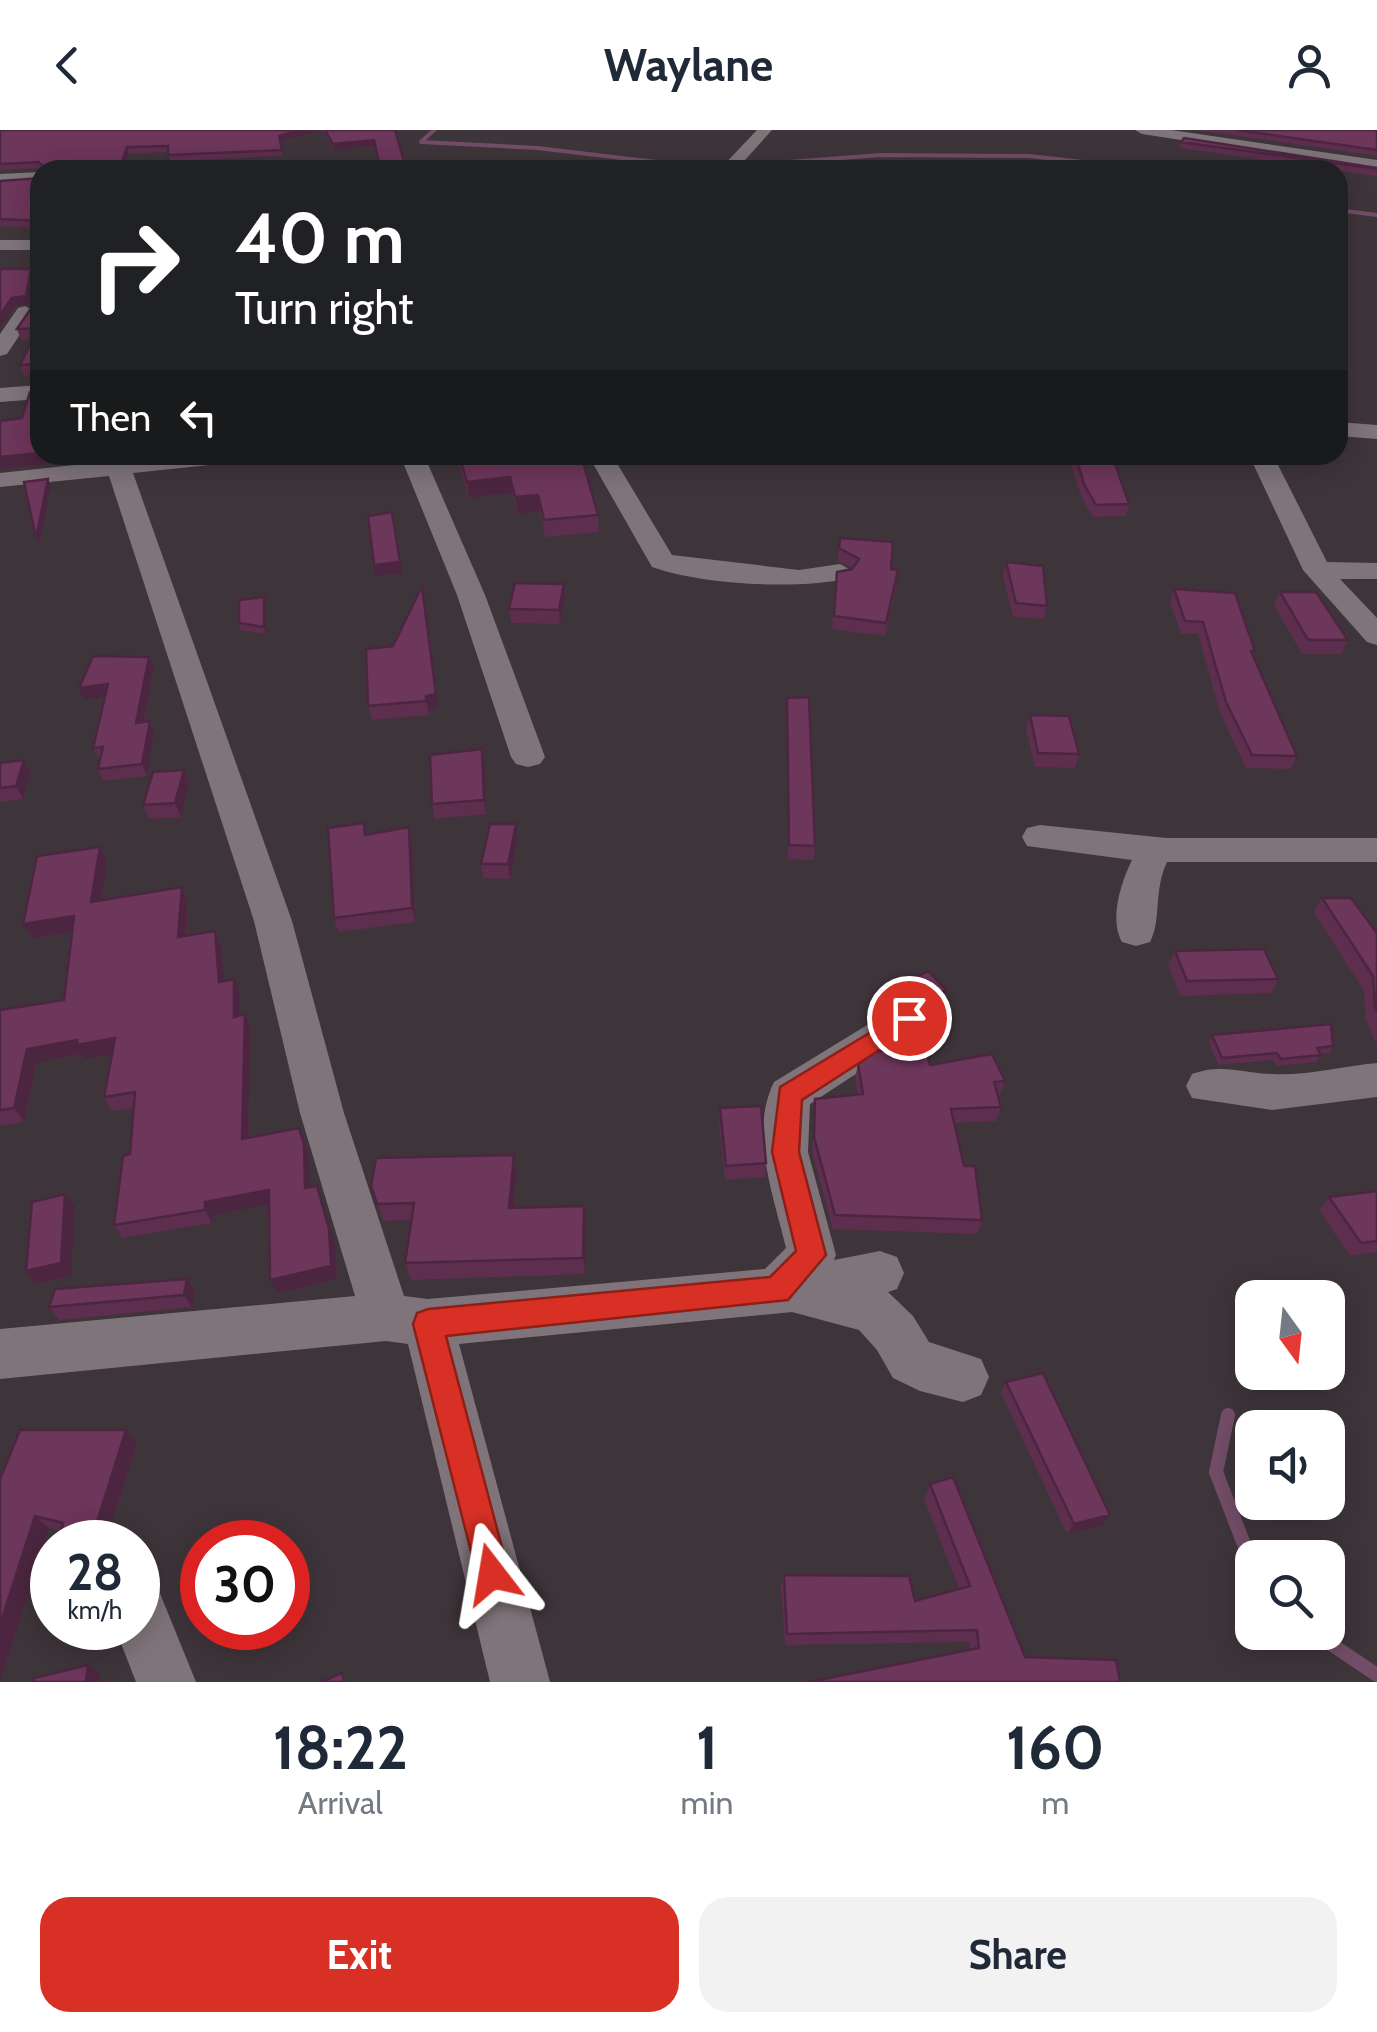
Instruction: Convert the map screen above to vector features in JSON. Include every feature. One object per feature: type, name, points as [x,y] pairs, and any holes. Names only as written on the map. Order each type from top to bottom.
[{"type":"street","points":[[736,160],[765,130]]},
{"type":"street","points":[[1142,130],[1343,160]]},
{"type":"street","points":[[1348,161],[1377,165]]},
{"type":"street","points":[[0,179],[30,178]]},
{"type":"street","points":[[0,245],[30,245]]},
{"type":"street","points":[[0,314],[30,312]]},
{"type":"street","points":[[0,350],[30,315]]},
{"type":"street","points":[[0,395],[30,393]]},
{"type":"street","points":[[1348,430],[1377,432]]},
{"type":"street","points":[[0,480],[146,465]]},
{"type":"street","points":[[416,465],[471,596],[528,757]]},
{"type":"street","points":[[606,465],[662,561],[676,566],[799,578],[840,572]]},
{"type":"street","points":[[1266,465],[1317,570],[1377,636]]},
{"type":"street","points":[[119,468],[273,921],[322,1113],[407,1320],[520,1682]]},
{"type":"street","points":[[1317,570],[1377,571]]},
{"type":"street","points":[[1040,837],[1097,848],[1155,851],[1377,850]]},
{"type":"street","points":[[1136,932],[1138,883],[1155,851]]},
{"type":"street","points":[[777,1290],[812,1255],[786,1152],[789,1095],[909,1018]]},
{"type":"street","points":[[1207,1086],[1230,1084],[1272,1092],[1377,1080]]},
{"type":"street","points":[[0,1354],[777,1290],[880,1273]]},
{"type":"street","points":[[777,1290],[833,1298],[872,1310],[895,1333],[910,1360],[938,1373],[962,1377]]},
{"type":"street","points":[[153,1650],[166,1682]]},
{"type":"building","points":[[0,130],[299,130],[279,136],[282,150],[168,155],[168,146],[127,147],[122,160],[30,160],[0,164]]},
{"type":"building","points":[[325,130],[395,130],[404,160],[378,160],[374,140],[333,144]]},
{"type":"building","points":[[1237,130],[1377,130],[1377,150]]},
{"type":"building","points":[[1184,138],[1326,160],[1312,160],[1181,142]]},
{"type":"building","points":[[30,179],[30,220],[0,219],[0,181]]},
{"type":"building","points":[[0,269],[30,269],[26,296],[12,298],[0,315]]},
{"type":"building","points":[[30,310],[30,328],[17,329]]},
{"type":"building","points":[[30,344],[30,364],[20,365]]},
{"type":"building","points":[[30,392],[30,454],[0,457],[0,421],[22,418]]},
{"type":"building","points":[[462,465],[584,465],[598,515],[544,520],[538,495],[515,497],[510,477],[467,482]]},
{"type":"building","points":[[1078,465],[1115,465],[1129,504],[1096,505]]},
{"type":"building","points":[[48,479],[36,538],[24,482]]},
{"type":"building","points":[[392,512],[400,562],[374,565],[368,516]]},
{"type":"building","points":[[840,538],[893,542],[891,569],[898,570],[886,623],[834,616],[837,572],[852,569],[859,559],[839,548]]},
{"type":"building","points":[[1006,562],[1043,566],[1047,606],[1016,603]]},
{"type":"building","points":[[515,583],[564,584],[559,610],[509,609]]},
{"type":"building","points":[[422,586],[436,694],[426,696],[426,701],[368,706],[366,649],[393,646]]},
{"type":"building","points":[[1174,589],[1235,593],[1255,651],[1251,651],[1297,756],[1252,755],[1226,702],[1203,622],[1185,621]]},
{"type":"building","points":[[1280,592],[1316,592],[1348,640],[1308,640]]},
{"type":"building","points":[[264,597],[264,627],[239,623],[239,600]]},
{"type":"building","points":[[93,656],[149,657],[136,723],[150,721],[142,764],[98,769],[103,747],[93,748],[108,684],[79,688]]},
{"type":"building","points":[[809,697],[815,846],[789,845],[787,698]]},
{"type":"building","points":[[1030,715],[1069,716],[1079,754],[1038,753]]},
{"type":"building","points":[[482,749],[484,800],[432,804],[430,755]]},
{"type":"building","points":[[24,760],[16,786],[0,788],[0,763]]},
{"type":"building","points":[[184,770],[175,803],[143,805],[153,772]]},
{"type":"building","points":[[364,823],[365,835],[409,827],[412,908],[334,918],[328,828]]},
{"type":"building","points":[[490,824],[516,824],[508,864],[481,864]]},
{"type":"building","points":[[100,847],[91,902],[182,887],[178,937],[215,931],[219,982],[234,979],[234,1017],[245,1014],[242,1139],[299,1128],[304,1144],[305,1188],[317,1186],[329,1229],[331,1266],[270,1280],[269,1190],[205,1202],[205,1210],[114,1225],[123,1156],[130,1154],[135,1092],[104,1097],[115,1038],[27,1049],[14,1108],[0,1110],[0,1010],[64,1000],[74,916],[23,924],[37,856]]},
{"type":"building","points":[[1322,898],[1351,898],[1377,933],[1377,1011],[1373,976]]},
{"type":"building","points":[[1264,949],[1278,979],[1187,981],[1175,951]]},
{"type":"building","points":[[928,971],[946,990],[928,999],[912,992],[904,994],[897,986]]},
{"type":"building","points":[[1331,1024],[1333,1046],[1317,1048],[1321,1055],[1281,1059],[1277,1053],[1222,1058],[1212,1035]]},
{"type":"building","points":[[926,1049],[930,1065],[992,1054],[1005,1081],[994,1082],[1001,1107],[951,1109],[964,1166],[975,1166],[982,1220],[835,1215],[814,1137],[815,1099],[863,1094],[858,1064],[877,1051]]},
{"type":"building","points":[[761,1106],[766,1163],[726,1166],[720,1108]]},
{"type":"building","points":[[514,1155],[509,1208],[584,1206],[583,1258],[405,1263],[414,1203],[377,1204],[371,1186],[376,1158]]},
{"type":"building","points":[[1377,1191],[1377,1241],[1361,1243],[1329,1197]]},
{"type":"building","points":[[65,1194],[61,1263],[26,1271],[32,1202]]},
{"type":"building","points":[[187,1279],[184,1295],[49,1307],[55,1289]]},
{"type":"building","points":[[1043,1373],[1110,1515],[1074,1524],[1006,1382]]},
{"type":"building","points":[[20,1430],[126,1430],[98,1520],[35,1516],[30,1520],[30,1532],[0,1625],[0,1479]]},
{"type":"building","points":[[953,1477],[1025,1657],[1116,1660],[1120,1682],[809,1682],[979,1648],[977,1630],[787,1634],[784,1575],[909,1576],[915,1601],[970,1586],[930,1484]]},
{"type":"building","points":[[88,1665],[86,1682],[33,1682],[34,1678]]},
{"type":"building","points":[[342,1673],[344,1682],[321,1682]]},
{"type":"waterway","points":[[434,130],[421,142],[537,148],[639,160]]},
{"type":"waterway","points":[[814,160],[881,155],[1029,156],[1065,160]]},
{"type":"waterway","points":[[1348,211],[1377,215]]},
{"type":"waterway","points":[[1228,1415],[1216,1472],[1242,1540]]},
{"type":"waterway","points":[[1340,1650],[1377,1675]]},
{"type":"route","points":[[492,1574],[428,1324],[777,1290],[812,1255],[786,1152],[789,1095],[909,1018]]}]
